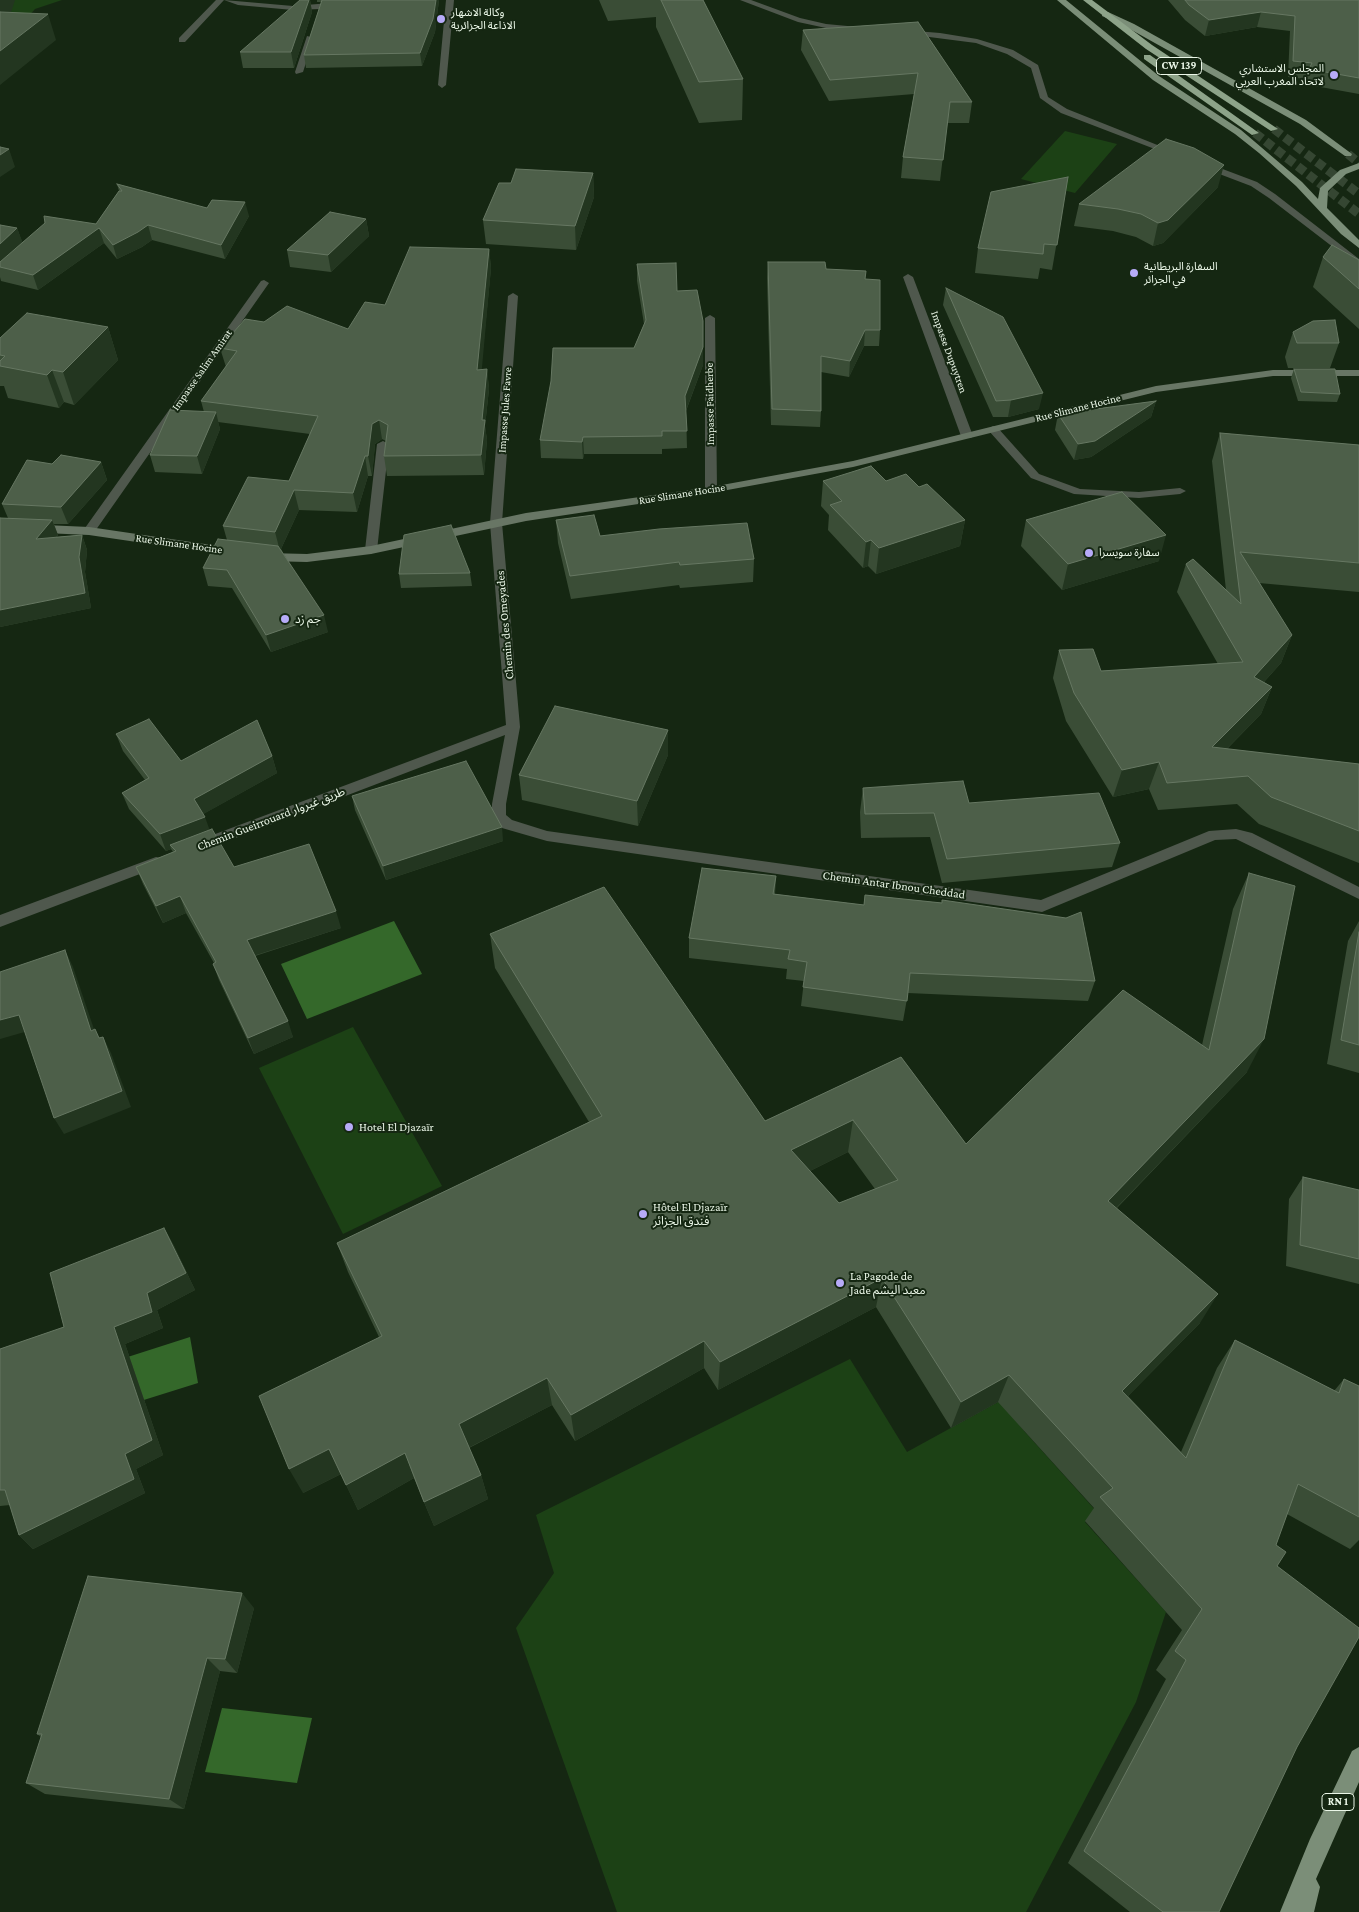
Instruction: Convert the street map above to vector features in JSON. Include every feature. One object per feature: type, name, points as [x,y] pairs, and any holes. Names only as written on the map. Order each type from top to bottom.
[{"type":"highway","name":"CW 139","points":[[1075,0],[1145,56],[1256,133]]},
{"type":"highway","name":"CW 139","points":[[1087,0],[1149,47],[1274,128]]},
{"type":"main road","points":[[1061,0],[1156,78],[1256,146],[1292,178],[1359,246]]},
{"type":"main road","points":[[1104,14],[1131,26],[1303,122],[1348,154]]},
{"type":"main road","points":[[1322,210],[1323,190],[1343,172],[1359,166]]},
{"type":"main road","name":"RN 1","points":[[1291,1912],[1318,1847],[1359,1758]]},
{"type":"main road","points":[[1303,1912],[1318,1847]]},
{"type":"street","points":[[182,40],[220,0]]},
{"type":"street","points":[[228,0],[272,7],[320,7],[365,0]]},
{"type":"street","points":[[442,85],[450,0]]},
{"type":"street","points":[[744,0],[798,20],[826,26],[864,29]]},
{"type":"street","points":[[317,16],[320,7]]},
{"type":"street","points":[[300,72],[314,26]]},
{"type":"street","points":[[892,31],[940,35],[977,41],[1010,52],[1035,67],[1044,98],[1064,111],[1184,157]]},
{"type":"street","points":[[1193,160],[1254,184],[1359,264]]},
{"type":"street","name":"Impasse Dupuytren","points":[[908,277],[967,436]]},
{"type":"street","name":"Impasse Salim Amirat","points":[[89,531],[264,283]]},
{"type":"street","name":"Impasse Jules Favre","points":[[496,523],[513,296]]},
{"type":"street","name":"Impasse Faidherbe","points":[[710,318],[711,490]]},
{"type":"street","name":"Rue Slimane Hocine","points":[[258,556],[307,558],[371,550],[526,517],[711,490],[853,464],[1156,389],[1273,373],[1359,373]]},
{"type":"street","points":[[993,430],[1035,476],[1078,492],[1138,495],[1180,491]]},
{"type":"street","points":[[371,550],[383,444]]},
{"type":"street","name":"Chemin des Omeyades","points":[[496,523],[513,727]]},
{"type":"street","name":"Rue Slimane Hocine","points":[[0,527],[89,531],[240,553]]},
{"type":"street","name":"Chemin Gueirrouard طريق غيروار","points":[[187,851],[513,727]]},
{"type":"street","name":"Chemin Antar Ibnou Cheddad","points":[[513,727],[499,804],[499,817],[507,824],[547,836],[1042,906],[1214,836],[1236,834],[1247,837],[1359,893]]},
{"type":"street","points":[[0,921],[168,858]]},
{"type":"shaded area","points":[[0,0],[62,0],[35,9],[3,45]]},
{"type":"shaded area","points":[[1065,131],[1117,144],[1075,193],[1021,179]]},
{"type":"shaded area","points":[[394,921],[422,974],[307,1019],[281,964]]},
{"type":"shaded area","name":"Hotel El Djazaïr","points":[[353,1027],[442,1186],[343,1234],[259,1068]]},
{"type":"shaded area","points":[[190,1337],[198,1383],[115,1409],[109,1363]]},
{"type":"shaded area","points":[[850,1359],[907,1452],[1000,1401],[1025,1432],[1097,1512],[1085,1522],[1166,1612],[1136,1702],[1026,1912],[617,1912],[516,1628],[554,1573],[536,1515]]},
{"type":"shaded area","points":[[222,1708],[312,1718],[297,1783],[205,1772]]},
{"type":"building","points":[[300,0],[309,0],[291,52],[240,52]]},
{"type":"building","points":[[322,0],[436,0],[433,19],[420,53],[304,55]]},
{"type":"building","points":[[661,0],[703,0],[743,79],[699,82]]},
{"type":"building","points":[[1185,0],[1359,0],[1359,78],[1309,69],[1312,63],[1293,61],[1295,16],[1261,12],[1209,20]]},
{"type":"building","points":[[0,12],[48,14],[0,51]]},
{"type":"building","points":[[918,22],[972,102],[950,102],[943,160],[903,157],[918,73],[830,80],[803,30]]},
{"type":"building","points":[[1166,139],[1194,148],[1224,165],[1168,220],[1158,223],[1141,214],[1079,204]]},
{"type":"building","points":[[0,147],[9,149],[0,155]]},
{"type":"building","points":[[516,169],[593,173],[575,226],[483,220],[499,183],[511,183]]},
{"type":"building","points":[[1068,177],[1057,245],[1044,244],[1043,254],[978,248],[991,192]]},
{"type":"building","points":[[117,184],[207,208],[212,200],[245,202],[221,245],[148,225],[113,245],[99,228],[33,275],[0,267],[0,262],[45,223],[44,216],[96,224],[119,191],[122,191]]},
{"type":"building","points":[[330,212],[366,219],[328,255],[287,250]]},
{"type":"building","points":[[0,225],[17,228],[0,244]]},
{"type":"building","points":[[1332,245],[1359,260],[1359,289],[1323,257]]},
{"type":"building","points":[[410,247],[489,249],[477,370],[487,369],[482,420],[485,420],[481,455],[384,456],[388,425],[379,420],[372,424],[368,456],[365,456],[353,493],[294,490],[275,532],[223,526],[248,477],[289,481],[318,416],[201,401],[237,351],[220,348],[245,319],[264,322],[287,306],[348,329],[365,302],[385,305]]},
{"type":"building","points":[[768,262],[825,262],[826,269],[866,271],[865,279],[880,280],[880,330],[865,330],[850,361],[821,356],[821,411],[772,409]]},
{"type":"building","points":[[676,263],[677,291],[697,290],[703,321],[703,347],[685,396],[687,431],[662,431],[662,436],[583,437],[582,442],[540,440],[551,381],[553,348],[634,348],[646,320],[637,264]]},
{"type":"building","points":[[946,288],[1003,317],[1043,393],[1011,400],[996,401]]},
{"type":"building","points":[[27,313],[108,327],[63,372],[52,370],[47,375],[0,366],[0,361],[5,356],[0,355],[0,338]]},
{"type":"building","points":[[1335,320],[1339,343],[1297,343],[1293,332],[1313,321]]},
{"type":"building","points":[[1294,369],[1335,369],[1340,394],[1301,392]]},
{"type":"building","points":[[1156,401],[1095,441],[1078,444],[1058,414]]},
{"type":"building","points":[[170,410],[216,412],[197,456],[150,455]]},
{"type":"building","points":[[1220,433],[1359,445],[1359,563],[1240,552],[1292,635],[1254,677],[1272,687],[1212,747],[1359,764],[1359,831],[1271,797],[1248,776],[1167,783],[1159,762],[1122,770],[1074,693],[1059,650],[1093,649],[1101,671],[1243,662],[1186,564],[1193,559],[1241,604]]},
{"type":"building","points":[[61,455],[101,462],[61,507],[2,504],[27,460],[52,464]]},
{"type":"building","points":[[871,466],[886,481],[906,474],[919,487],[927,484],[965,520],[879,548],[871,540],[866,542],[830,505],[842,501],[823,481]]},
{"type":"building","points":[[1122,492],[1166,535],[1068,564],[1026,520]]},
{"type":"building","points":[[594,515],[600,536],[659,529],[747,523],[754,559],[680,565],[679,562],[570,576],[556,520]]},
{"type":"building","points":[[0,518],[52,520],[36,539],[82,535],[79,557],[85,593],[0,610]]},
{"type":"building","points":[[451,525],[470,573],[399,574],[404,535]]},
{"type":"building","points":[[218,539],[278,546],[324,615],[266,635],[227,570],[203,568]]},
{"type":"building","points":[[555,706],[668,730],[637,801],[519,775]]},
{"type":"building","points":[[149,719],[181,761],[257,720],[272,756],[194,799],[205,817],[160,834],[122,793],[149,778],[116,734]]},
{"type":"building","points":[[466,761],[502,827],[383,866],[352,796]]},
{"type":"building","points":[[963,781],[969,803],[1099,793],[1120,843],[947,859],[934,813],[865,814],[863,788]]},
{"type":"building","points":[[212,829],[234,867],[309,844],[336,911],[247,940],[288,1021],[248,1038],[213,964],[216,962],[180,896],[156,906],[136,867],[176,851],[170,845]]},
{"type":"building","points":[[702,868],[776,876],[773,894],[864,905],[865,895],[942,903],[942,900],[1066,918],[1081,912],[1095,981],[910,973],[907,1001],[803,987],[807,962],[788,959],[790,950],[689,938]]},
{"type":"building","points":[[1249,873],[1295,886],[1264,1039],[1108,1201],[1218,1294],[1122,1391],[1186,1458],[1235,1340],[1339,1393],[1344,1379],[1359,1386],[1359,1517],[1298,1484],[1276,1545],[1286,1552],[1277,1566],[1359,1628],[1359,1637],[1297,1747],[1219,1912],[1163,1912],[1084,1851],[1186,1660],[1175,1651],[1202,1609],[1100,1497],[1113,1488],[1009,1375],[961,1402],[882,1278],[720,1362],[704,1341],[571,1415],[547,1378],[459,1424],[481,1475],[424,1502],[405,1453],[346,1485],[329,1449],[289,1469],[259,1396],[382,1336],[337,1243],[602,1116],[490,934],[604,887],[765,1121],[901,1057],[966,1144],[1123,990],[1209,1050]],"holes":[[[853,1120],[898,1180],[839,1203],[791,1150]]]},
{"type":"building","points":[[1359,932],[1359,1045],[1341,1040]]},
{"type":"building","points":[[65,950],[91,1031],[95,1029],[99,1038],[103,1037],[122,1091],[54,1118],[19,1015],[0,1020],[0,972]]},
{"type":"building","points":[[1303,1177],[1359,1190],[1359,1259],[1300,1245]]},
{"type":"building","points":[[164,1228],[186,1273],[147,1293],[152,1312],[114,1327],[152,1440],[125,1454],[134,1479],[19,1535],[5,1490],[0,1490],[0,1349],[64,1327],[50,1273]]},
{"type":"building","points":[[88,1576],[242,1593],[225,1659],[207,1658],[169,1799],[26,1783],[42,1734],[37,1734]]},
{"type":"tunnel","points":[[1274,129],[1359,194]]},
{"type":"tunnel","points":[[1255,133],[1359,214]]},
{"type":"tunnel","points":[[1348,154],[1359,163]]},
{"type":"place","name":"وكالة الاشهار الاذاعة الجزائرية","points":[[441,19]]},
{"type":"place","name":"المجلس الاستشاري لاتحاد المغرب العربي","points":[[1334,75]]},
{"type":"place","name":"السفارة البريطانية في الجزائر","points":[[1134,273]]},
{"type":"place","name":"سفارة سويسرا","points":[[1089,553]]},
{"type":"place","name":"جم زد","points":[[285,619]]},
{"type":"place","name":"Hotel El Djazaïr","points":[[349,1127]]},
{"type":"place","name":"Hôtel El Djazaïr فندق الجزائر","points":[[643,1214]]},
{"type":"place","name":"La Pagode de Jade معبد اليشم","points":[[840,1283]]}]
